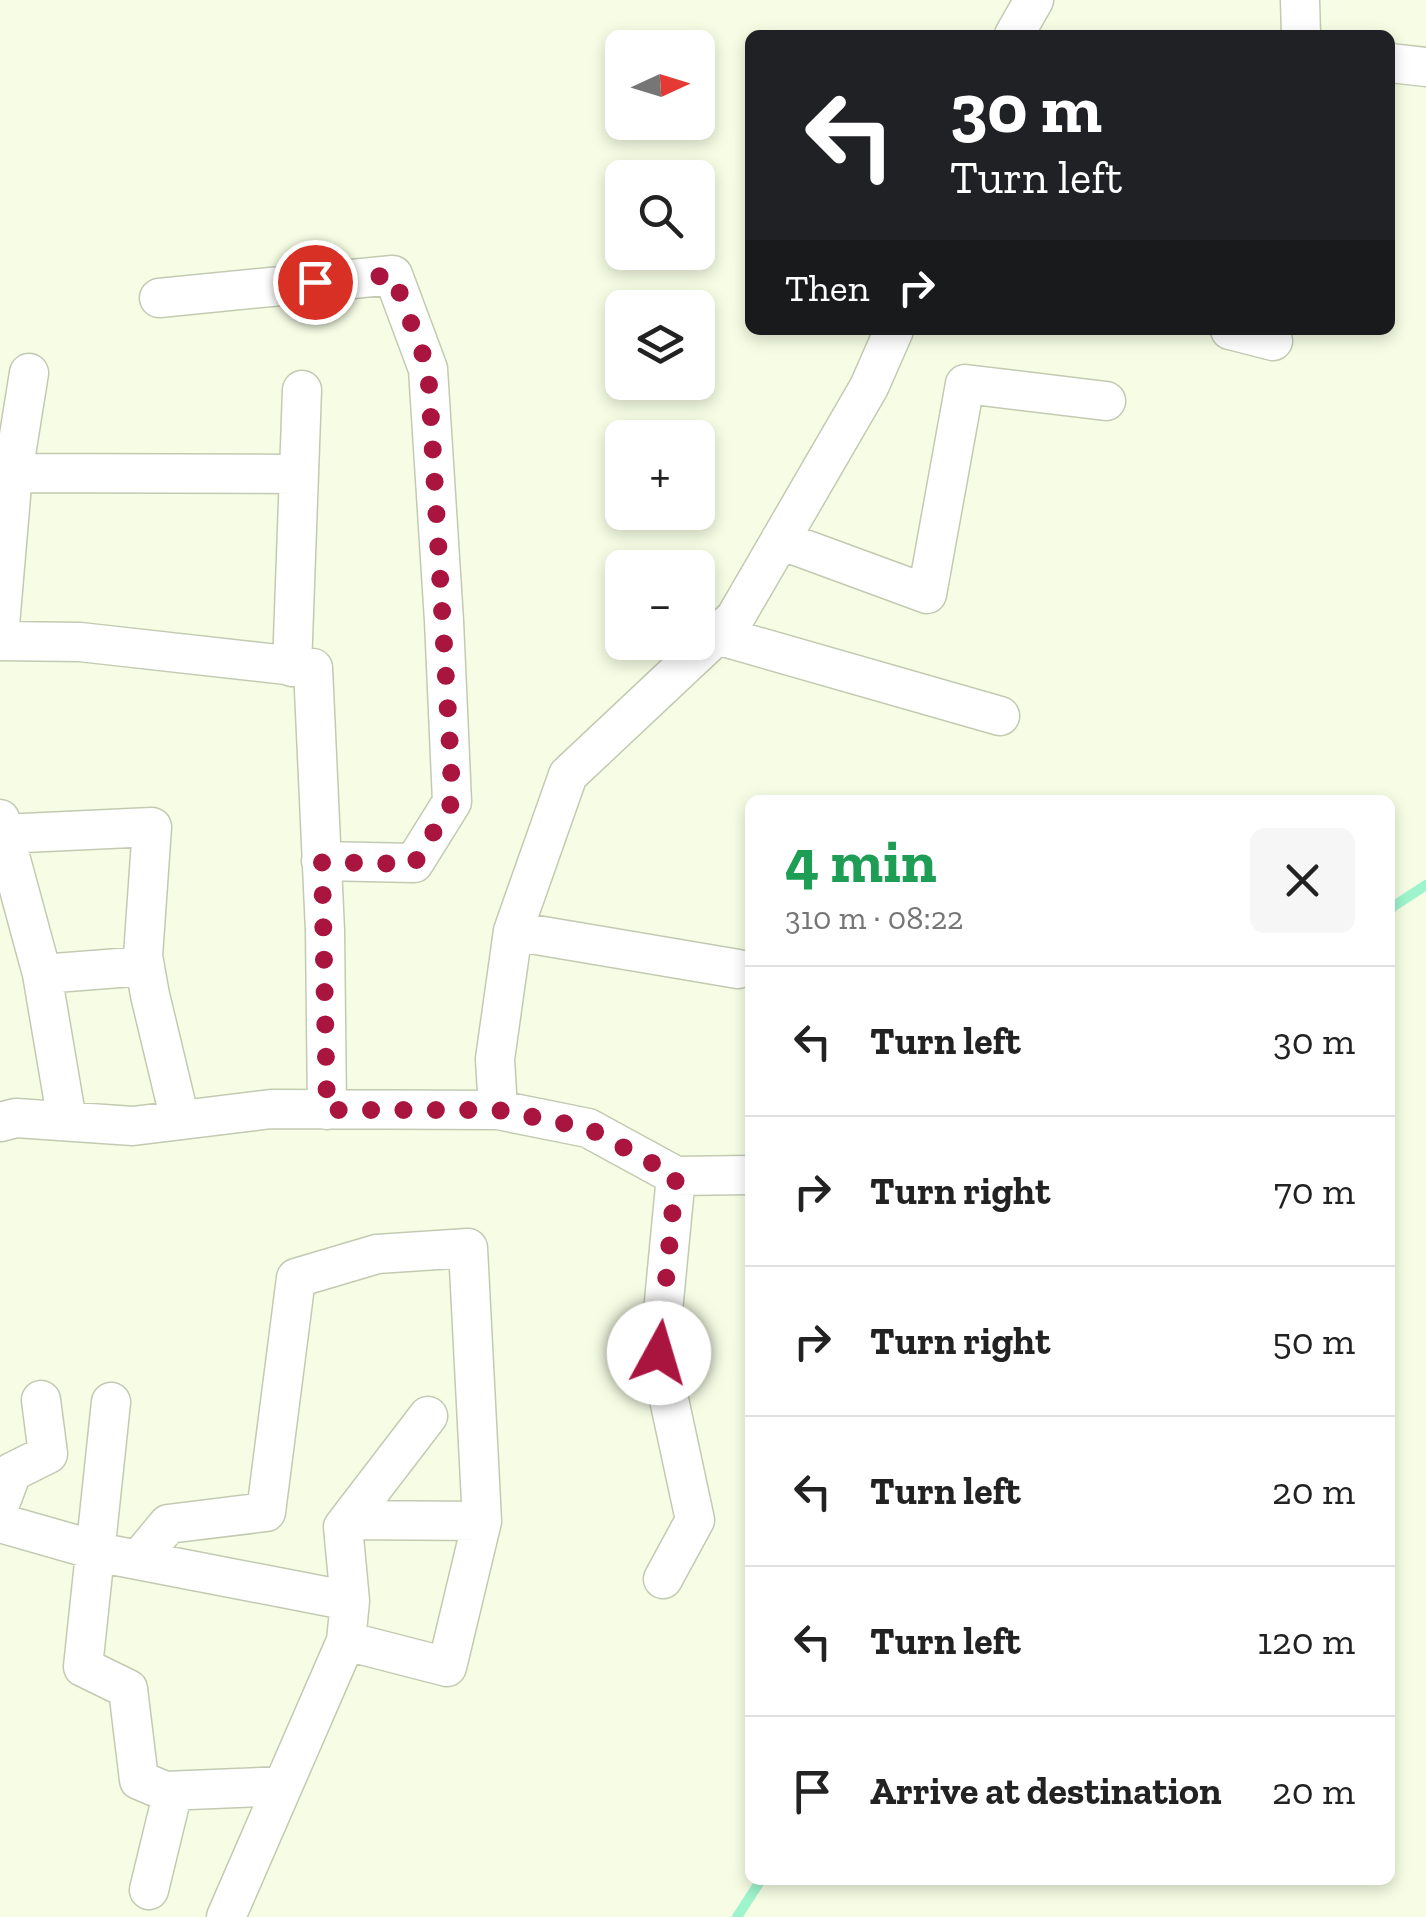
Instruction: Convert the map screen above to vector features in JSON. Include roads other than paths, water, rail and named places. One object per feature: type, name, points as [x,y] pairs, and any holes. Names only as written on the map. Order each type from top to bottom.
[{"type":"street","points":[[1017,30],[1034,0]]},
{"type":"street","points":[[1300,0],[1301,30]]},
{"type":"street","points":[[1395,64],[1426,67]]},
{"type":"street","points":[[158,298],[393,275],[428,368],[452,802],[414,864],[322,862]]},
{"type":"street","points":[[498,1110],[495,1059],[512,930],[568,775],[735,618],[869,388],[892,335]]},
{"type":"street","points":[[1252,335],[1273,340]]},
{"type":"street","points":[[0,625],[13,473],[29,373]]},
{"type":"street","points":[[780,540],[927,594],[965,384],[1106,401]]},
{"type":"street","points":[[292,666],[302,390]]},
{"type":"street","points":[[13,473],[299,474]]},
{"type":"street","points":[[716,635],[1000,716]]},
{"type":"street","points":[[0,641],[80,642],[312,668],[322,862],[327,1110]]},
{"type":"street","points":[[67,1122],[42,974],[1,826],[152,827],[143,956],[180,1120]]},
{"type":"street","points":[[512,930],[738,969]]},
{"type":"street","points":[[42,974],[145,966]]},
{"type":"street","points":[[0,1122],[16,1118],[132,1126],[271,1110],[498,1110],[588,1128],[676,1176],[745,1175]]},
{"type":"street","points":[[663,1579],[695,1520],[659,1353],[676,1176]]},
{"type":"street","points":[[140,1560],[168,1524],[266,1512],[296,1278],[378,1254],[468,1248],[482,1521],[447,1667],[346,1641]]},
{"type":"street","points":[[0,1504],[12,1472],[48,1454],[42,1400]]},
{"type":"street","points":[[111,1402],[84,1667],[128,1689],[139,1780],[165,1791],[283,1786]]},
{"type":"street","points":[[226,1917],[346,1641],[350,1601],[344,1526],[428,1416]]},
{"type":"street","points":[[349,1520],[482,1521]]},
{"type":"street","points":[[0,1523],[140,1560],[350,1601]]},
{"type":"street","points":[[149,1890],[173,1791]]},
{"type":"waterway","points":[[1395,905],[1426,885]]},
{"type":"waterway","points":[[737,1917],[758,1885]]}]
